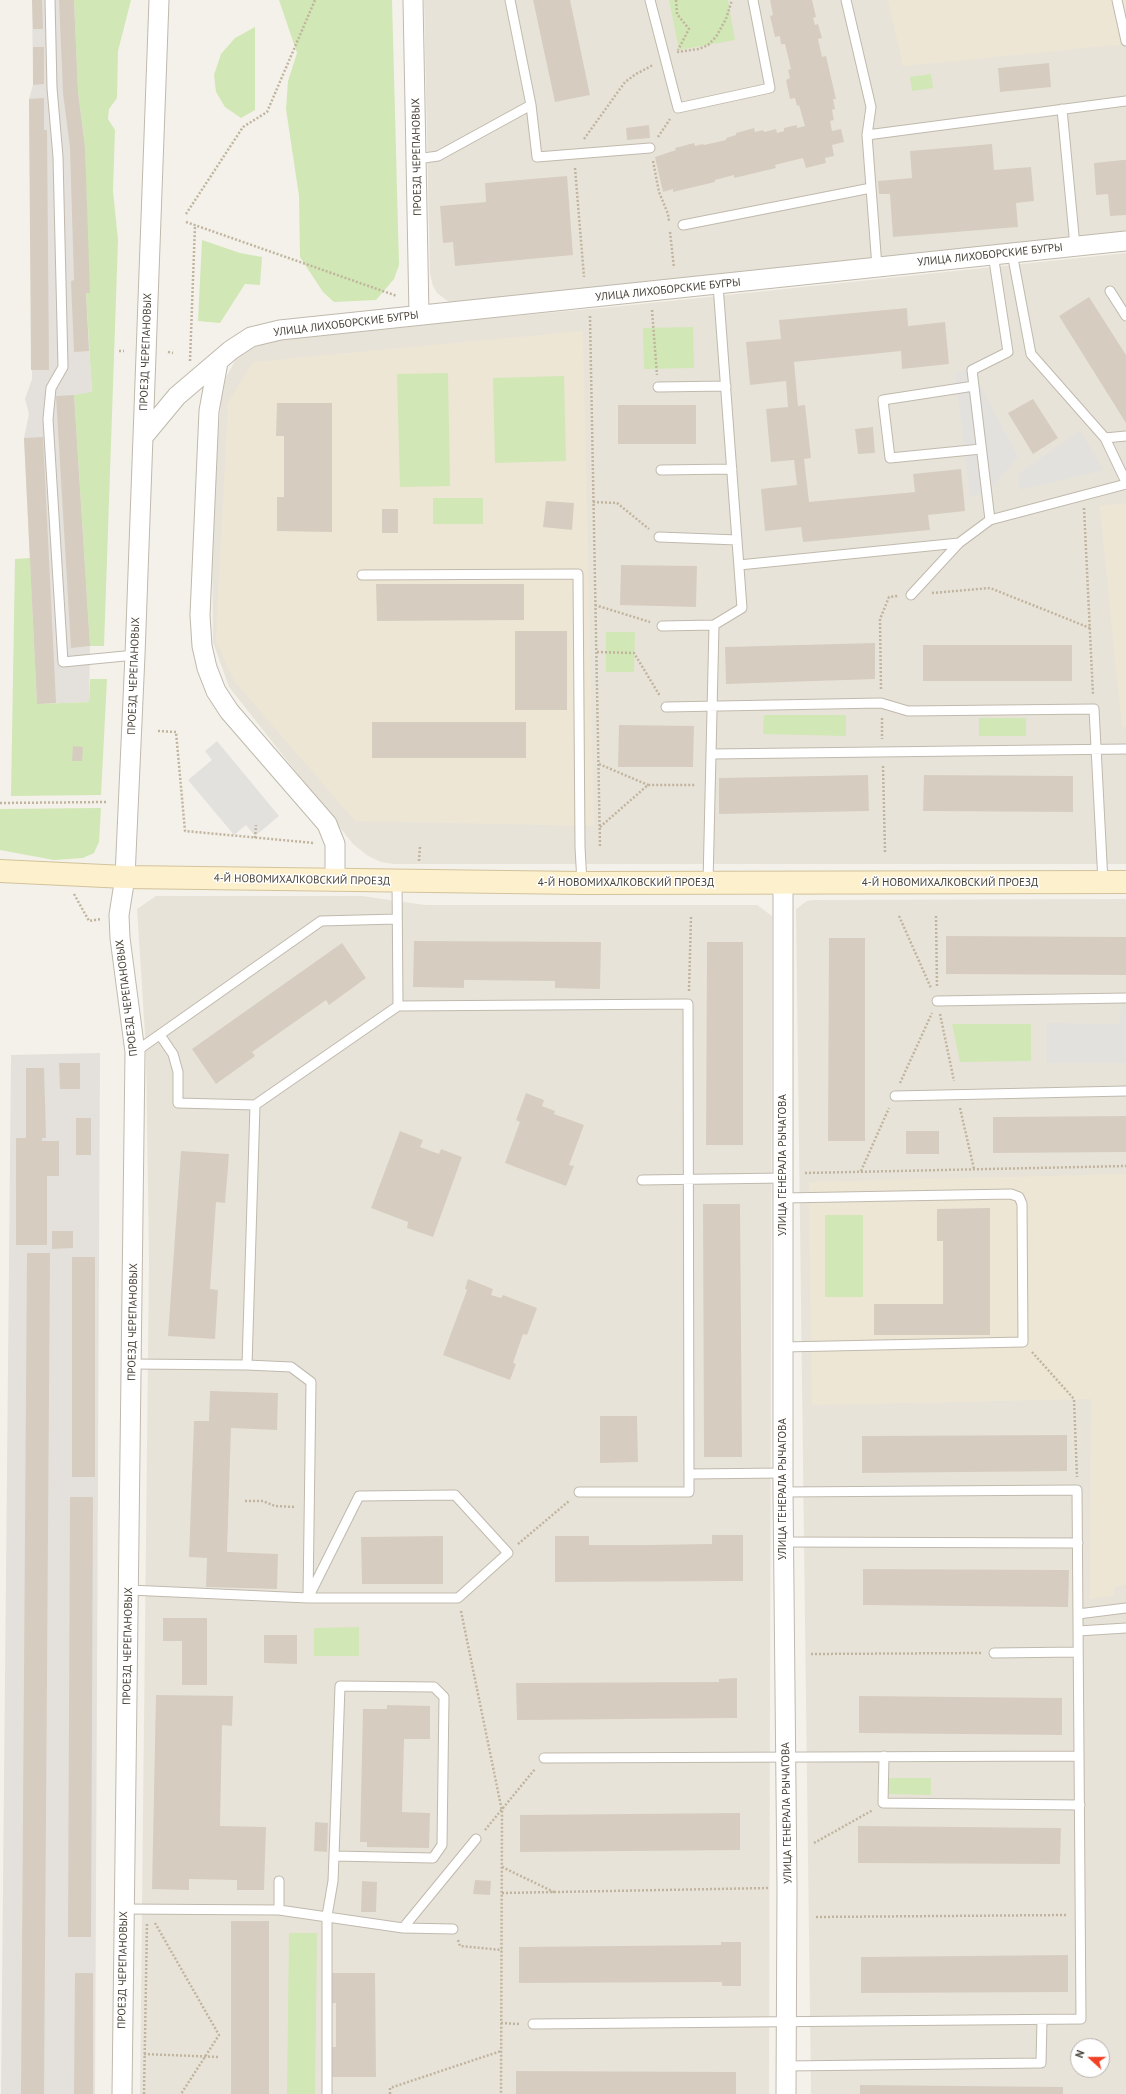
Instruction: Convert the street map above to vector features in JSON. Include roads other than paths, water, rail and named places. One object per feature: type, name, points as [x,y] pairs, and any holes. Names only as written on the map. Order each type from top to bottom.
[{"type":"street","name":"ПРОЕЗД ЧЕРЕПАНОВЫХ","points":[[122,2094],[135,1052],[120,938],[119,915],[125,877],[135,655],[159,0]]},
{"type":"street","name":"ПРОЕЗД ЧЕРЕПАНОВЫХ","points":[[413,0],[419,315]]},
{"type":"street","name":"УЛИЦА ЛИХОБОРСКИЕ БУГРЫ","points":[[143,438],[177,396],[232,350],[250,337],[273,332],[419,315],[718,285],[993,254],[1126,241]]},
{"type":"street","points":[[218,362],[209,411],[200,615],[202,646],[207,668],[216,691],[229,711],[327,824],[335,844],[335,881]]},
{"type":"street","name":"4-Й НОВОМИХАЛКОВСКИЙ ПРОЕЗД","points":[[0,871],[125,877],[335,881],[708,884],[1126,882]]},
{"type":"street","name":"УЛИЦА ГЕНЕРАЛА РЫЧАГОВА","points":[[783,884],[783,1542],[787,1888],[786,2094]]},
{"type":"lane","points":[[50,0],[52,88],[58,157],[63,367],[51,388],[48,419],[63,662],[135,655]]},
{"type":"lane","points":[[510,0],[530,105],[537,157],[650,148]]},
{"type":"lane","points":[[650,0],[678,108],[770,88],[753,0]]},
{"type":"lane","points":[[846,0],[871,107],[867,135],[877,267]]},
{"type":"lane","points":[[1117,0],[1126,41]]},
{"type":"lane","points":[[867,135],[1126,102]]},
{"type":"lane","points":[[417,159],[438,156],[530,105]]},
{"type":"lane","points":[[1062,109],[1075,246]]},
{"type":"lane","points":[[682,225],[871,188]]},
{"type":"lane","points":[[910,595],[959,543],[990,520],[1126,483],[1104,438],[1031,354],[1012,253]]},
{"type":"lane","points":[[990,520],[972,370],[1008,352],[993,254]]},
{"type":"lane","points":[[662,626],[714,624],[742,608],[718,285]]},
{"type":"lane","points":[[1110,291],[1126,316]]},
{"type":"lane","points":[[658,387],[726,386]]},
{"type":"lane","points":[[974,386],[883,400],[890,458],[981,449]]},
{"type":"lane","points":[[1104,438],[1126,436]]},
{"type":"lane","points":[[661,470],[732,469]]},
{"type":"lane","points":[[659,537],[737,540]]},
{"type":"lane","points":[[739,564],[959,543]]},
{"type":"lane","points":[[362,575],[578,574],[582,883]]},
{"type":"lane","points":[[708,884],[714,624]]},
{"type":"lane","points":[[666,707],[882,703],[908,711],[1094,710],[1103,882]]},
{"type":"lane","points":[[712,754],[1096,748],[1126,749]]},
{"type":"lane","points":[[397,881],[398,1006]]},
{"type":"lane","points":[[135,1052],[321,921],[397,920]]},
{"type":"lane","points":[[937,1001],[1126,998]]},
{"type":"lane","points":[[160,1035],[173,1054],[178,1072],[178,1103],[255,1105],[398,1006],[688,1004],[689,1492],[579,1492]]},
{"type":"lane","points":[[895,1096],[1126,1092]]},
{"type":"lane","points":[[247,1365],[255,1105]]},
{"type":"lane","points":[[642,1180],[783,1178]]},
{"type":"lane","points":[[783,1198],[1011,1194],[1018,1197],[1022,1204],[1023,1342],[783,1346]]},
{"type":"lane","points":[[132,1364],[291,1367],[311,1382],[308,1598]]},
{"type":"lane","points":[[533,2024],[786,2023],[1081,2019],[1077,1490],[783,1483],[689,1474]]},
{"type":"lane","points":[[129,1590],[308,1598],[458,1598],[508,1553],[455,1496],[359,1496],[308,1598]]},
{"type":"lane","points":[[783,1542],[1078,1543]]},
{"type":"lane","points":[[1078,1614],[1126,1608]]},
{"type":"lane","points":[[1078,1631],[1126,1628]]},
{"type":"lane","points":[[994,1653],[1078,1652]]},
{"type":"lane","points":[[327,2094],[327,1916],[333,1881],[340,1686],[434,1686],[444,1697],[442,1846],[433,1858],[334,1856]]},
{"type":"lane","points":[[884,1756],[883,1803],[1080,1805]]},
{"type":"lane","points":[[544,1758],[1079,1756]]},
{"type":"lane","points":[[403,1928],[476,1839]]},
{"type":"lane","points":[[279,1881],[279,1910]]},
{"type":"lane","points":[[124,1909],[279,1910],[403,1928],[453,1929]]},
{"type":"lane","points":[[786,2066],[1041,2063],[1042,2020]]}]
